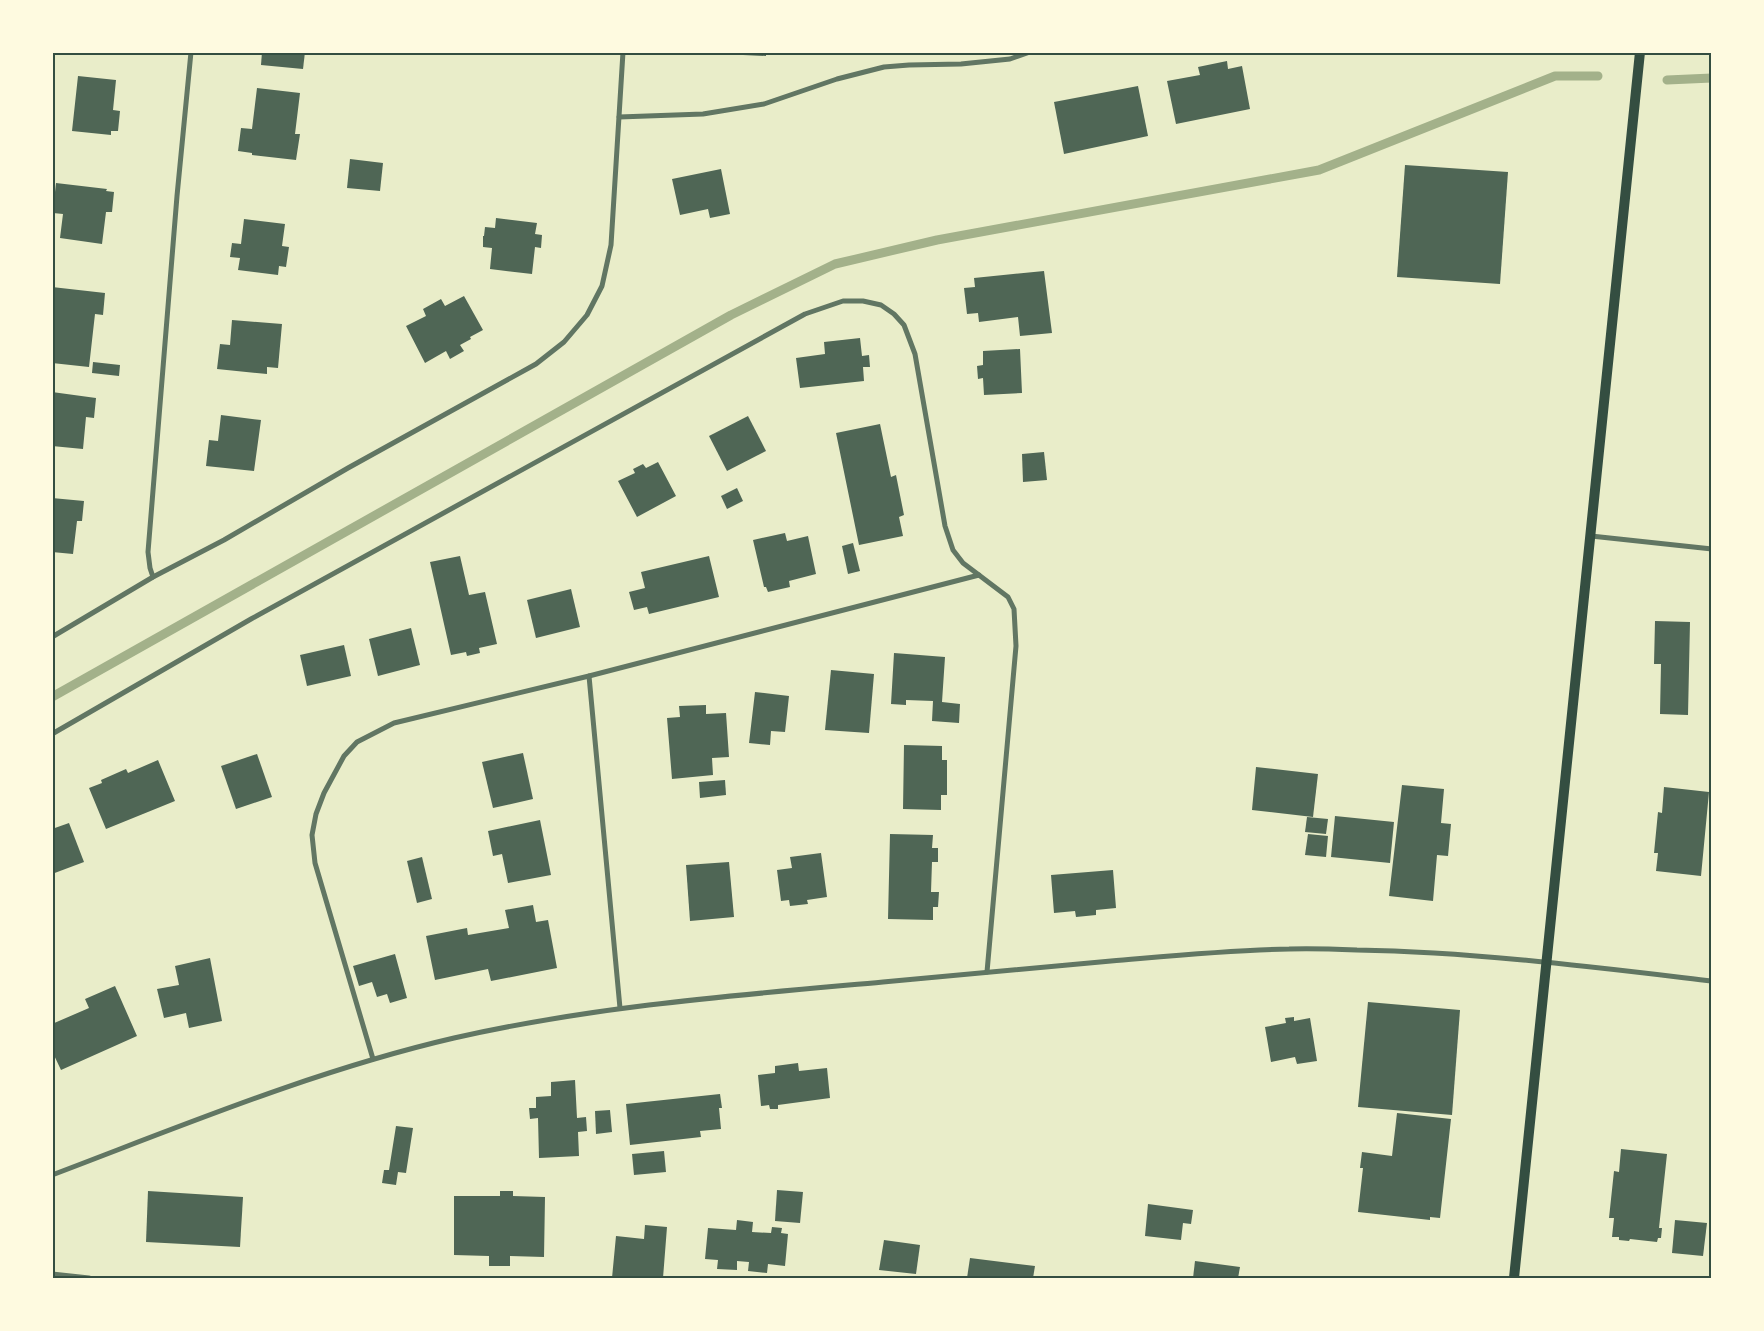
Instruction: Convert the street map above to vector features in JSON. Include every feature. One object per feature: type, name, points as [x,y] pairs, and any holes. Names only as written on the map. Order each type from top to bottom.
[{"type":"main road","points":[[1514,1278],[1640,52]]},
{"type":"street","points":[[153,577],[148,552],[177,196],[191,52]]},
{"type":"street","points":[[52,637],[153,577],[224,540],[348,468],[536,364],[564,342],[587,315],[602,286],[611,245],[623,52]]},
{"type":"street","points":[[619,117],[703,114],[764,104],[837,79],[884,67],[962,64],[1010,59],[1030,52]]},
{"type":"street","points":[[52,734],[251,620],[805,314],[843,301],[863,301],[881,305],[894,314],[904,325],[915,354],[945,526],[953,550],[964,563],[1008,597],[1014,609],[1016,646],[987,972]]},
{"type":"street","points":[[1590,536],[1712,549]]},
{"type":"street","points":[[373,1059],[315,863],[312,835],[316,814],[324,793],[344,756],[357,742],[394,723],[589,676],[979,575]]},
{"type":"street","points":[[589,676],[620,1008]]},
{"type":"street","points":[[52,1175],[255,1098],[373,1059],[461,1036],[542,1020],[620,1008],[987,972],[1216,952],[1292,948],[1418,951],[1546,962],[1712,981]]},
{"type":"street","points":[[52,1274],[89,1278]]},
{"type":"building","points":[[262,52],[305,52],[303,69],[261,65]]},
{"type":"building","points":[[532,52],[548,52],[548,55],[531,54]]},
{"type":"building","points":[[722,52],[766,52],[766,56],[722,54]]},
{"type":"building","points":[[1227,61],[1228,69],[1242,66],[1250,109],[1176,124],[1167,81],[1200,75],[1198,67]]},
{"type":"building","points":[[78,76],[116,80],[113,110],[120,111],[118,131],[111,131],[111,135],[72,131]]},
{"type":"building","points":[[1138,86],[1148,136],[1064,154],[1054,102]]},
{"type":"building","points":[[257,88],[300,93],[295,134],[300,134],[296,160],[252,155],[252,153],[238,151],[241,128],[252,129]]},
{"type":"building","points":[[350,159],[383,163],[380,191],[347,188]]},
{"type":"building","points":[[1405,165],[1508,172],[1500,284],[1397,277]]},
{"type":"building","points":[[721,169],[730,214],[710,218],[708,209],[680,215],[672,179]]},
{"type":"building","points":[[56,183],[107,189],[106,191],[114,192],[112,212],[106,212],[102,244],[60,238],[63,214],[53,213],[52,210],[52,192],[55,192]]},
{"type":"building","points":[[496,218],[537,223],[535,234],[542,235],[541,248],[535,247],[532,274],[490,269],[492,248],[483,247],[483,236],[485,227],[495,228]]},
{"type":"building","points":[[244,219],[285,224],[282,246],[289,247],[286,267],[279,266],[278,275],[238,270],[240,258],[230,257],[232,243],[241,244]]},
{"type":"building","points":[[52,270],[55,270],[54,283],[52,283]]},
{"type":"building","points":[[1044,271],[1052,333],[1020,336],[1018,317],[979,322],[978,313],[967,314],[964,288],[975,287],[974,278]]},
{"type":"building","points":[[52,287],[105,293],[103,315],[95,314],[89,367],[52,363],[55,315],[52,315]]},
{"type":"building","points":[[464,296],[483,330],[460,345],[464,351],[450,359],[446,351],[425,363],[406,326],[426,316],[423,309],[441,299],[445,306]]},
{"type":"building","points":[[232,320],[282,324],[278,368],[267,367],[267,374],[217,369],[220,344],[230,345]]},
{"type":"building","points":[[860,338],[862,356],[869,355],[870,367],[863,367],[864,381],[800,388],[796,358],[825,354],[824,342]]},
{"type":"building","points":[[1020,349],[1022,393],[984,395],[983,378],[978,379],[977,366],[983,365],[983,351]]},
{"type":"building","points":[[93,362],[120,365],[119,376],[92,373]]},
{"type":"building","points":[[52,392],[96,398],[94,418],[86,417],[83,449],[52,446]]},
{"type":"building","points":[[221,415],[261,420],[254,471],[206,466],[209,440],[218,441]]},
{"type":"building","points":[[748,416],[766,451],[727,471],[709,436]]},
{"type":"building","points":[[880,424],[891,477],[896,475],[904,515],[899,517],[903,536],[859,545],[836,433]]},
{"type":"building","points":[[1044,452],[1047,480],[1023,482],[1022,454]]},
{"type":"building","points":[[658,462],[676,496],[637,517],[618,481],[635,473],[633,469],[643,464],[646,468]]},
{"type":"building","points":[[737,488],[743,501],[727,509],[721,496]]},
{"type":"building","points":[[52,498],[84,501],[82,521],[77,521],[73,554],[52,552]]},
{"type":"building","points":[[785,533],[787,541],[808,536],[816,574],[789,581],[790,587],[768,592],[766,587],[764,587],[753,540]]},
{"type":"building","points":[[853,543],[860,571],[848,574],[842,546]]},
{"type":"building","points":[[460,556],[469,595],[485,592],[497,644],[479,648],[480,653],[467,656],[466,652],[451,655],[430,562]]},
{"type":"building","points":[[709,556],[719,597],[649,614],[647,607],[634,610],[629,592],[645,588],[641,572]]},
{"type":"building","points":[[571,589],[580,627],[536,638],[527,600]]},
{"type":"building","points":[[1655,621],[1690,622],[1688,715],[1660,714],[1661,664],[1654,664]]},
{"type":"building","points":[[411,628],[420,665],[378,676],[369,639]]},
{"type":"building","points":[[344,645],[351,676],[307,686],[300,655]]},
{"type":"building","points":[[894,653],[945,657],[942,702],[960,704],[959,723],[932,721],[933,701],[906,700],[906,705],[891,704]]},
{"type":"building","points":[[831,670],[874,674],[869,733],[825,730]]},
{"type":"building","points":[[755,692],[789,696],[785,732],[771,731],[770,745],[749,743]]},
{"type":"building","points":[[706,705],[706,714],[726,713],[729,757],[712,758],[713,775],[672,779],[667,718],[680,717],[679,706]]},
{"type":"building","points":[[904,745],[942,746],[942,760],[947,760],[947,795],[941,795],[941,810],[903,809]]},
{"type":"building","points":[[523,753],[533,799],[493,808],[482,762]]},
{"type":"building","points":[[257,754],[272,797],[236,809],[221,766]]},
{"type":"building","points":[[158,760],[175,801],[106,829],[89,788],[102,783],[101,780],[126,769],[128,773]]},
{"type":"building","points":[[1256,767],[1318,774],[1313,817],[1252,810]]},
{"type":"building","points":[[725,780],[726,795],[700,798],[699,782]]},
{"type":"building","points":[[1402,785],[1444,789],[1441,823],[1451,824],[1448,856],[1437,855],[1433,901],[1389,896]]},
{"type":"building","points":[[1664,787],[1709,792],[1701,876],[1656,871],[1658,853],[1654,853],[1658,812],[1662,813]]},
{"type":"building","points":[[1335,816],[1394,822],[1390,863],[1331,857]]},
{"type":"building","points":[[1307,817],[1328,819],[1326,834],[1305,832]]},
{"type":"building","points":[[540,820],[551,875],[508,883],[502,854],[493,856],[488,831]]},
{"type":"building","points":[[69,823],[84,862],[52,874],[52,829]]},
{"type":"building","points":[[890,834],[933,835],[932,848],[938,848],[938,862],[932,862],[931,892],[939,892],[938,907],[933,907],[933,920],[888,919]]},
{"type":"building","points":[[1308,834],[1328,836],[1326,857],[1305,855]]},
{"type":"building","points":[[821,853],[827,897],[807,900],[808,904],[790,906],[789,900],[781,901],[777,870],[792,868],[790,857]]},
{"type":"building","points":[[422,857],[432,899],[417,903],[407,861]]},
{"type":"building","points":[[729,862],[734,917],[690,921],[686,865]]},
{"type":"building","points":[[1113,870],[1116,908],[1096,910],[1096,915],[1076,917],[1075,911],[1054,913],[1051,875]]},
{"type":"building","points":[[533,905],[536,922],[548,920],[557,968],[491,981],[488,969],[435,980],[426,936],[467,928],[468,935],[509,928],[505,910]]},
{"type":"building","points":[[395,954],[407,998],[390,1003],[387,994],[377,997],[372,982],[359,986],[353,966]]},
{"type":"building","points":[[210,958],[222,1021],[189,1028],[186,1013],[164,1018],[157,989],[179,985],[175,966]]},
{"type":"building","points":[[115,986],[137,1036],[61,1070],[52,1051],[52,1024],[89,1008],[85,999]]},
{"type":"building","points":[[1368,1002],[1460,1010],[1452,1115],[1358,1107]]},
{"type":"building","points":[[1294,1017],[1294,1021],[1310,1018],[1317,1061],[1297,1064],[1295,1057],[1271,1062],[1265,1027],[1286,1023],[1285,1018]]},
{"type":"building","points":[[798,1063],[799,1071],[827,1068],[830,1098],[778,1105],[778,1109],[770,1109],[769,1105],[761,1106],[758,1075],[775,1073],[775,1066]]},
{"type":"building","points":[[575,1080],[577,1118],[586,1117],[587,1131],[578,1132],[579,1156],[539,1158],[538,1118],[530,1119],[529,1108],[536,1108],[536,1097],[551,1096],[551,1082]]},
{"type":"building","points":[[720,1094],[722,1108],[719,1108],[721,1129],[700,1131],[701,1137],[630,1145],[626,1104]]},
{"type":"building","points":[[610,1110],[612,1132],[596,1134],[595,1111]]},
{"type":"building","points":[[1397,1113],[1451,1119],[1440,1218],[1430,1217],[1430,1220],[1358,1212],[1363,1168],[1360,1168],[1362,1152],[1392,1156]]},
{"type":"building","points":[[396,1126],[413,1128],[406,1173],[398,1172],[396,1185],[382,1183],[384,1170],[389,1170]]},
{"type":"building","points":[[1621,1149],[1667,1154],[1659,1228],[1662,1228],[1661,1238],[1658,1238],[1657,1242],[1630,1239],[1629,1241],[1619,1240],[1619,1237],[1612,1237],[1614,1218],[1609,1218],[1614,1171],[1619,1172]]},
{"type":"building","points":[[664,1151],[666,1172],[634,1175],[632,1154]]},
{"type":"building","points":[[777,1190],[803,1192],[800,1223],[775,1221]]},
{"type":"building","points":[[148,1191],[243,1197],[240,1247],[146,1242]]},
{"type":"building","points":[[500,1191],[513,1191],[513,1196],[545,1197],[544,1257],[510,1256],[510,1266],[489,1266],[489,1256],[454,1255],[454,1196],[500,1196]]},
{"type":"building","points":[[1148,1204],[1193,1210],[1191,1224],[1183,1223],[1181,1240],[1145,1236]]},
{"type":"building","points":[[737,1220],[753,1222],[752,1232],[771,1233],[772,1227],[782,1228],[781,1233],[788,1234],[785,1266],[768,1264],[767,1273],[748,1271],[749,1262],[737,1261],[737,1270],[717,1269],[718,1260],[705,1259],[708,1228],[736,1230]]},
{"type":"building","points":[[1675,1220],[1707,1223],[1703,1256],[1672,1253]]},
{"type":"building","points":[[645,1225],[667,1227],[663,1278],[612,1278],[616,1236],[644,1239]]},
{"type":"building","points":[[884,1240],[920,1245],[916,1274],[879,1270]]},
{"type":"building","points":[[970,1258],[1035,1266],[1033,1278],[967,1278]]},
{"type":"building","points":[[1195,1261],[1240,1267],[1238,1278],[1193,1278]]},
{"type":"waterway","points":[[52,697],[731,315],[835,264],[937,240],[1319,170],[1555,76],[1598,76]]},
{"type":"waterway","points":[[1667,80],[1712,78]]}]
